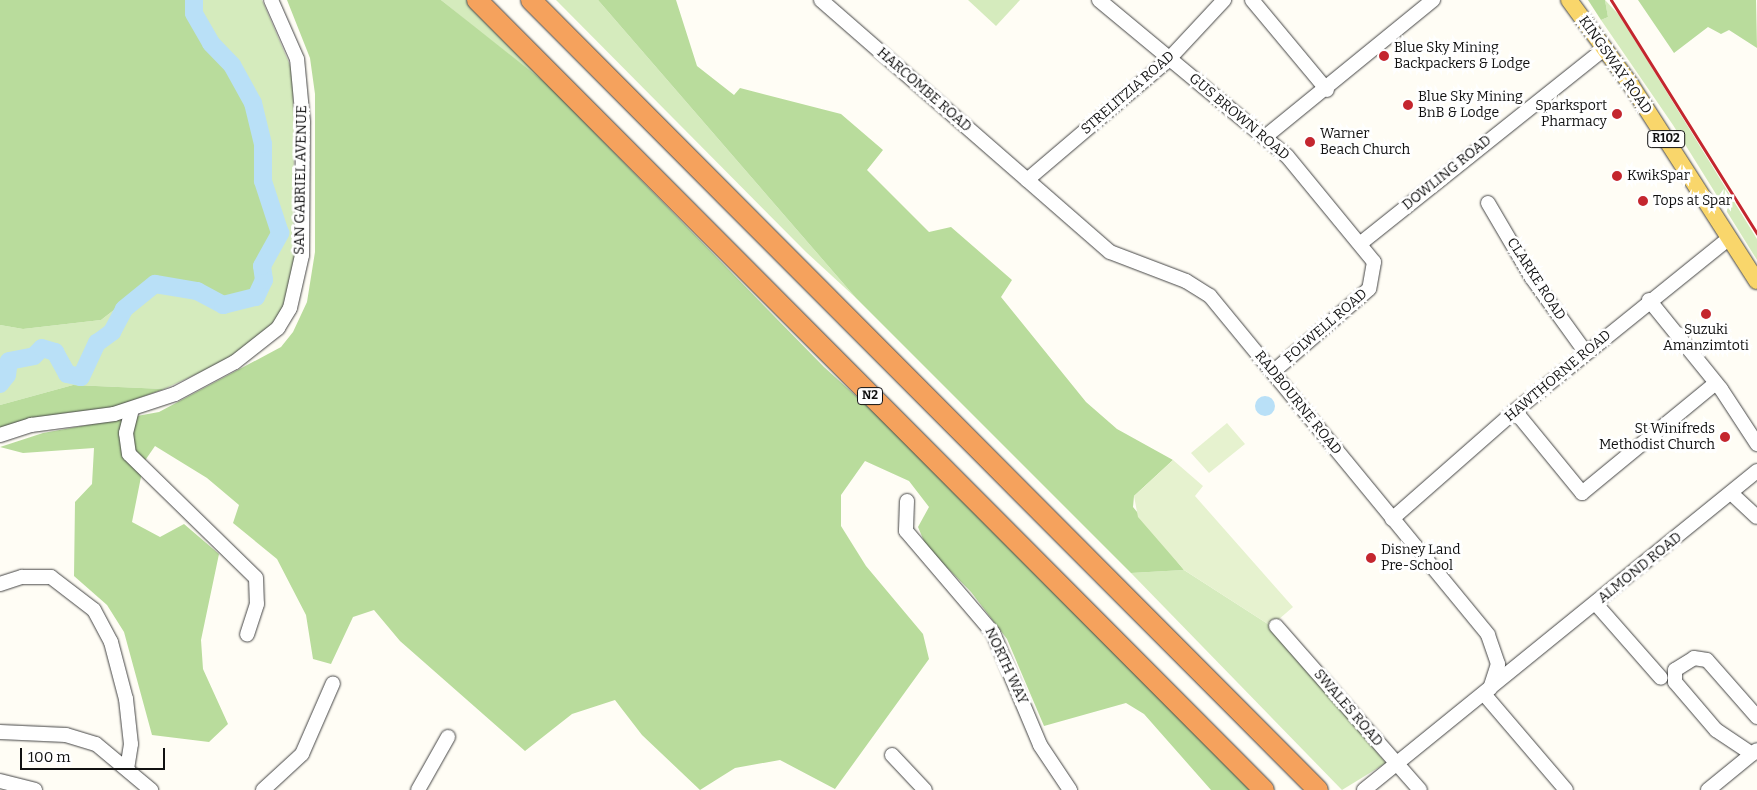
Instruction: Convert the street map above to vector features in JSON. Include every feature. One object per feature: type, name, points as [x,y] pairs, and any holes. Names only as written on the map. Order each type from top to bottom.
[{"type":"highway","name":"N2","points":[[477,0],[1264,790]]},
{"type":"highway","points":[[531,0],[1318,790]]},
{"type":"main road","name":"KINGSWAY ROAD","points":[[1569,0],[1605,48],[1757,281]]},
{"type":"street","name":"SAN GABRIEL AVENUE","points":[[0,435],[132,409],[176,394],[235,362],[278,328],[290,308],[302,255],[302,84],[297,59],[271,0]]},
{"type":"street","name":"HARCOMBE ROAD","points":[[821,0],[1028,180]]},
{"type":"street","name":"GUS BROWN ROAD","points":[[1099,0],[1288,156],[1361,243],[1374,262],[1375,276]]},
{"type":"street","name":"STRELITZIA ROAD","points":[[1028,180],[1169,59],[1224,0]]},
{"type":"street","points":[[1252,0],[1327,90]]},
{"type":"street","points":[[1265,137],[1327,90],[1433,0]]},
{"type":"street","name":"DOWLING ROAD","points":[[1361,243],[1605,48]]},
{"type":"street","name":"RADBOURNE ROAD","points":[[1028,180],[1110,252],[1186,281],[1210,296],[1494,644]]},
{"type":"street","name":"CLARKE ROAD","points":[[1488,203],[1532,278],[1586,353]]},
{"type":"street","name":"HAWTHORNE ROAD","points":[[1392,519],[1515,411],[1649,300],[1728,239]]},
{"type":"street","name":"FOLWELL ROAD","points":[[1273,372],[1363,296],[1375,276]]},
{"type":"street","points":[[1649,300],[1716,383],[1757,444]]},
{"type":"street","points":[[1515,411],[1582,493],[1716,383]]},
{"type":"street","points":[[132,409],[126,433],[129,454],[256,578],[257,604],[247,634]]},
{"type":"street","name":"ALMOND ROAD","points":[[1366,789],[1397,762],[1596,604],[1757,471]]},
{"type":"street","points":[[1731,493],[1757,517]]},
{"type":"street","name":"NORTH WAY","points":[[907,500],[906,531],[993,633],[1040,745],[1070,790]]},
{"type":"street","points":[[0,584],[22,577],[51,577],[78,594],[99,617],[111,642],[126,699],[131,744],[127,769]]},
{"type":"street","points":[[1596,604],[1661,678]]},
{"type":"street","name":"SWALES ROAD","points":[[1276,626],[1420,790]]},
{"type":"street","points":[[1494,644],[1507,658],[1522,664]]},
{"type":"street","points":[[1494,644],[1498,664],[1487,692],[1566,790]]},
{"type":"street","points":[[1708,790],[1754,752],[1716,730],[1675,682],[1675,670],[1694,658],[1707,660],[1757,717]]},
{"type":"street","points":[[263,790],[302,754],[334,683]]},
{"type":"street","points":[[0,732],[81,739],[105,750],[151,790]]},
{"type":"street","points":[[418,790],[448,737]]},
{"type":"street","points":[[892,755],[925,790]]},
{"type":"street","points":[[0,781],[35,790]]},
{"type":"green space","points":[[0,0],[187,0],[187,16],[205,46],[228,70],[247,105],[256,143],[257,182],[273,231],[255,264],[258,280],[251,294],[224,296],[199,284],[154,279],[101,320],[23,329],[0,325]]},
{"type":"green space","points":[[187,0],[262,0],[293,72],[295,276],[285,306],[273,325],[227,360],[164,389],[73,385],[0,405],[0,325],[23,329],[101,320],[154,279],[199,284],[224,296],[258,280],[255,264],[273,231],[257,182],[256,143],[228,70],[205,46],[187,16]]},
{"type":"green space","points":[[287,0],[441,0],[547,84],[824,367],[902,438],[1254,790],[1211,790],[1144,714],[1126,703],[1044,726],[1007,639],[971,592],[926,546],[918,527],[929,507],[909,481],[865,461],[841,495],[841,526],[866,566],[923,634],[929,659],[835,789],[780,760],[735,768],[700,790],[642,735],[615,700],[572,714],[525,751],[400,641],[374,610],[353,617],[331,664],[313,659],[306,615],[277,559],[233,523],[239,505],[207,478],[155,446],[144,462],[132,522],[160,537],[184,524],[219,554],[201,640],[203,669],[228,724],[209,742],[152,735],[124,632],[107,605],[74,576],[75,502],[92,484],[94,448],[23,453],[0,447],[43,433],[159,412],[281,347],[293,332],[307,302],[315,252],[315,94],[310,58]]},
{"type":"green space","points":[[441,0],[469,0],[547,84],[479,31]]},
{"type":"green space","points":[[556,0],[598,0],[856,298],[806,252]]},
{"type":"green space","points":[[598,0],[676,0],[697,66],[734,95],[740,88],[841,114],[883,150],[867,170],[929,232],[951,227],[1012,280],[1001,297],[1086,402],[1117,429],[1173,460],[1134,496],[1133,507],[1184,570],[1131,573],[856,298]]},
{"type":"green space","points":[[968,0],[1020,0],[996,26]]},
{"type":"green space","points":[[1588,0],[1605,0],[1608,17],[1601,20]]},
{"type":"green space","points":[[1605,0],[1620,16],[1757,239],[1757,260],[1673,125],[1601,20],[1608,17]]},
{"type":"green space","points":[[1638,0],[1756,0],[1757,48],[1729,30],[1721,34],[1708,27],[1674,53]]},
{"type":"green space","points":[[73,385],[164,389],[106,410],[65,413],[0,429],[0,405]]},
{"type":"green space","points":[[1227,423],[1245,444],[1209,473],[1191,453]]},
{"type":"green space","points":[[1173,460],[1203,486],[1195,496],[1293,607],[1271,626],[1184,570],[1138,517],[1134,496]]},
{"type":"green space","points":[[1184,570],[1271,626],[1386,763],[1342,790],[1131,573]]},
{"type":"water","points":[[1265,396],[1272,399],[1275,406],[1272,413],[1265,416],[1258,413],[1255,406],[1258,399]]},
{"type":"waterway","points":[[0,384],[7,375],[9,361],[34,356],[42,348],[55,352],[67,374],[81,377],[97,343],[112,332],[124,309],[155,284],[197,291],[223,305],[256,297],[264,280],[262,266],[280,233],[263,181],[263,144],[253,103],[232,65],[211,43],[194,13],[194,0]]},
{"type":"railway","points":[[1611,0],[1757,234]]},
{"type":"place","name":"Blue Sky Mining Backpackers & Lodge","points":[[1384,56]]},
{"type":"place","name":"Blue Sky Mining BnB & Lodge","points":[[1408,105]]},
{"type":"place","name":"Sparksport Pharmacy","points":[[1617,114]]},
{"type":"place","name":"Warner Beach Church","points":[[1310,142]]},
{"type":"place","name":"KwikSpar","points":[[1617,176]]},
{"type":"place","name":"Tops at Spar","points":[[1643,201]]},
{"type":"place","name":"Suzuki Amanzimtoti","points":[[1706,314]]},
{"type":"place","name":"St Winifreds Methodist Church","points":[[1725,437]]},
{"type":"place","name":"Disney Land Pre-School","points":[[1371,558]]}]
